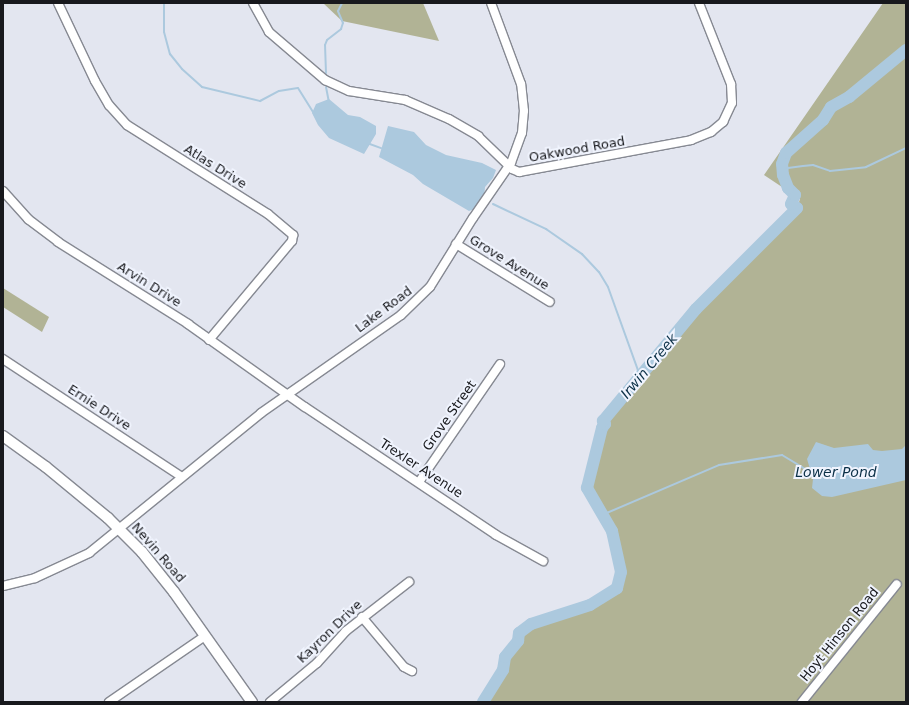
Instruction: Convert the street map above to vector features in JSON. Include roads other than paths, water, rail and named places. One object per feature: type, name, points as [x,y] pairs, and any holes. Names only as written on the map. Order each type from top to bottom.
[{"type":"main road","points":[[3,436],[46,467],[60,481],[119,529]]},
{"type":"main road","points":[[3,444],[45,474],[60,481]]},
{"type":"main road","name":"Nevin Road","points":[[119,529],[154,566],[252,702]]},
{"type":"street","name":"Atlas Drive","points":[[58,3],[95,81],[109,105],[123,120],[149,140],[268,214],[293,235],[292,241],[209,340]]},
{"type":"street","points":[[253,3],[261,22],[269,32],[325,80],[349,91],[405,100],[449,119],[478,136],[509,167]]},
{"type":"street","name":"Lake Road","points":[[119,529],[287,394],[410,307],[436,279],[456,244],[509,167],[522,133],[523,98],[517,70],[491,3]]},
{"type":"street","name":"Oakwood Road","points":[[509,167],[515,171],[524,171],[699,138],[711,132],[723,122],[732,103],[731,84],[699,3]]},
{"type":"street","name":"Arvin Drive","points":[[3,191],[28,219],[58,242],[209,340],[287,394]]},
{"type":"street","name":"Grove Avenue","points":[[456,244],[523,288],[550,302]]},
{"type":"street","name":"Ernie Drive","points":[[3,359],[182,477]]},
{"type":"street","name":"Grove Street","points":[[419,482],[500,364]]},
{"type":"street","name":"Trexler Avenue","points":[[287,394],[496,535],[543,562]]},
{"type":"street","name":"Nevin Road","points":[[3,586],[36,578],[81,557],[119,529]]},
{"type":"street","name":"Kayron Drive","points":[[270,702],[318,662],[346,631],[362,617],[409,582]]},
{"type":"street","name":"Hoyt Hinson Road","points":[[802,702],[897,584]]},
{"type":"street","points":[[362,617],[404,667],[412,671]]},
{"type":"street","points":[[112,701],[205,636]]},
{"type":"water","points":[[329,99],[348,115],[360,117],[376,126],[376,134],[364,154],[329,138],[318,125],[312,113],[316,104]]},
{"type":"water","points":[[388,126],[414,132],[426,145],[446,155],[482,163],[496,170],[493,178],[485,187],[484,199],[477,208],[469,211],[423,184],[413,175],[379,157]]},
{"type":"water","name":"Lower Pond","points":[[816,442],[834,448],[868,444],[873,450],[882,451],[902,449],[906,445],[906,480],[832,497],[822,496],[812,488],[813,479],[807,459]]},
{"type":"waterway","points":[[164,3],[164,32],[170,54],[182,69],[202,87],[260,101],[279,91],[298,88],[314,114]]},
{"type":"waterway","points":[[326,73],[325,45],[327,40],[341,29],[343,23],[338,11],[342,3]]},
{"type":"waterway","name":"Irwin Creek","points":[[483,702],[503,670],[505,657],[518,641],[519,633],[531,624],[590,605],[617,588],[621,572],[612,531],[587,488],[602,428],[605,424],[603,421],[696,309],[797,208],[791,204],[795,195],[788,188],[783,175],[782,164],[786,153],[823,120],[831,107],[849,97],[906,50]]},
{"type":"waterway","points":[[326,87],[329,102]]},
{"type":"waterway","points":[[367,143],[381,148]]},
{"type":"waterway","points":[[783,175],[788,168],[813,165],[830,171],[866,167],[906,148]]},
{"type":"waterway","points":[[493,204],[546,229],[582,254],[599,272],[608,287],[640,376]]},
{"type":"waterway","points":[[602,515],[719,465],[782,455],[812,473]]}]
